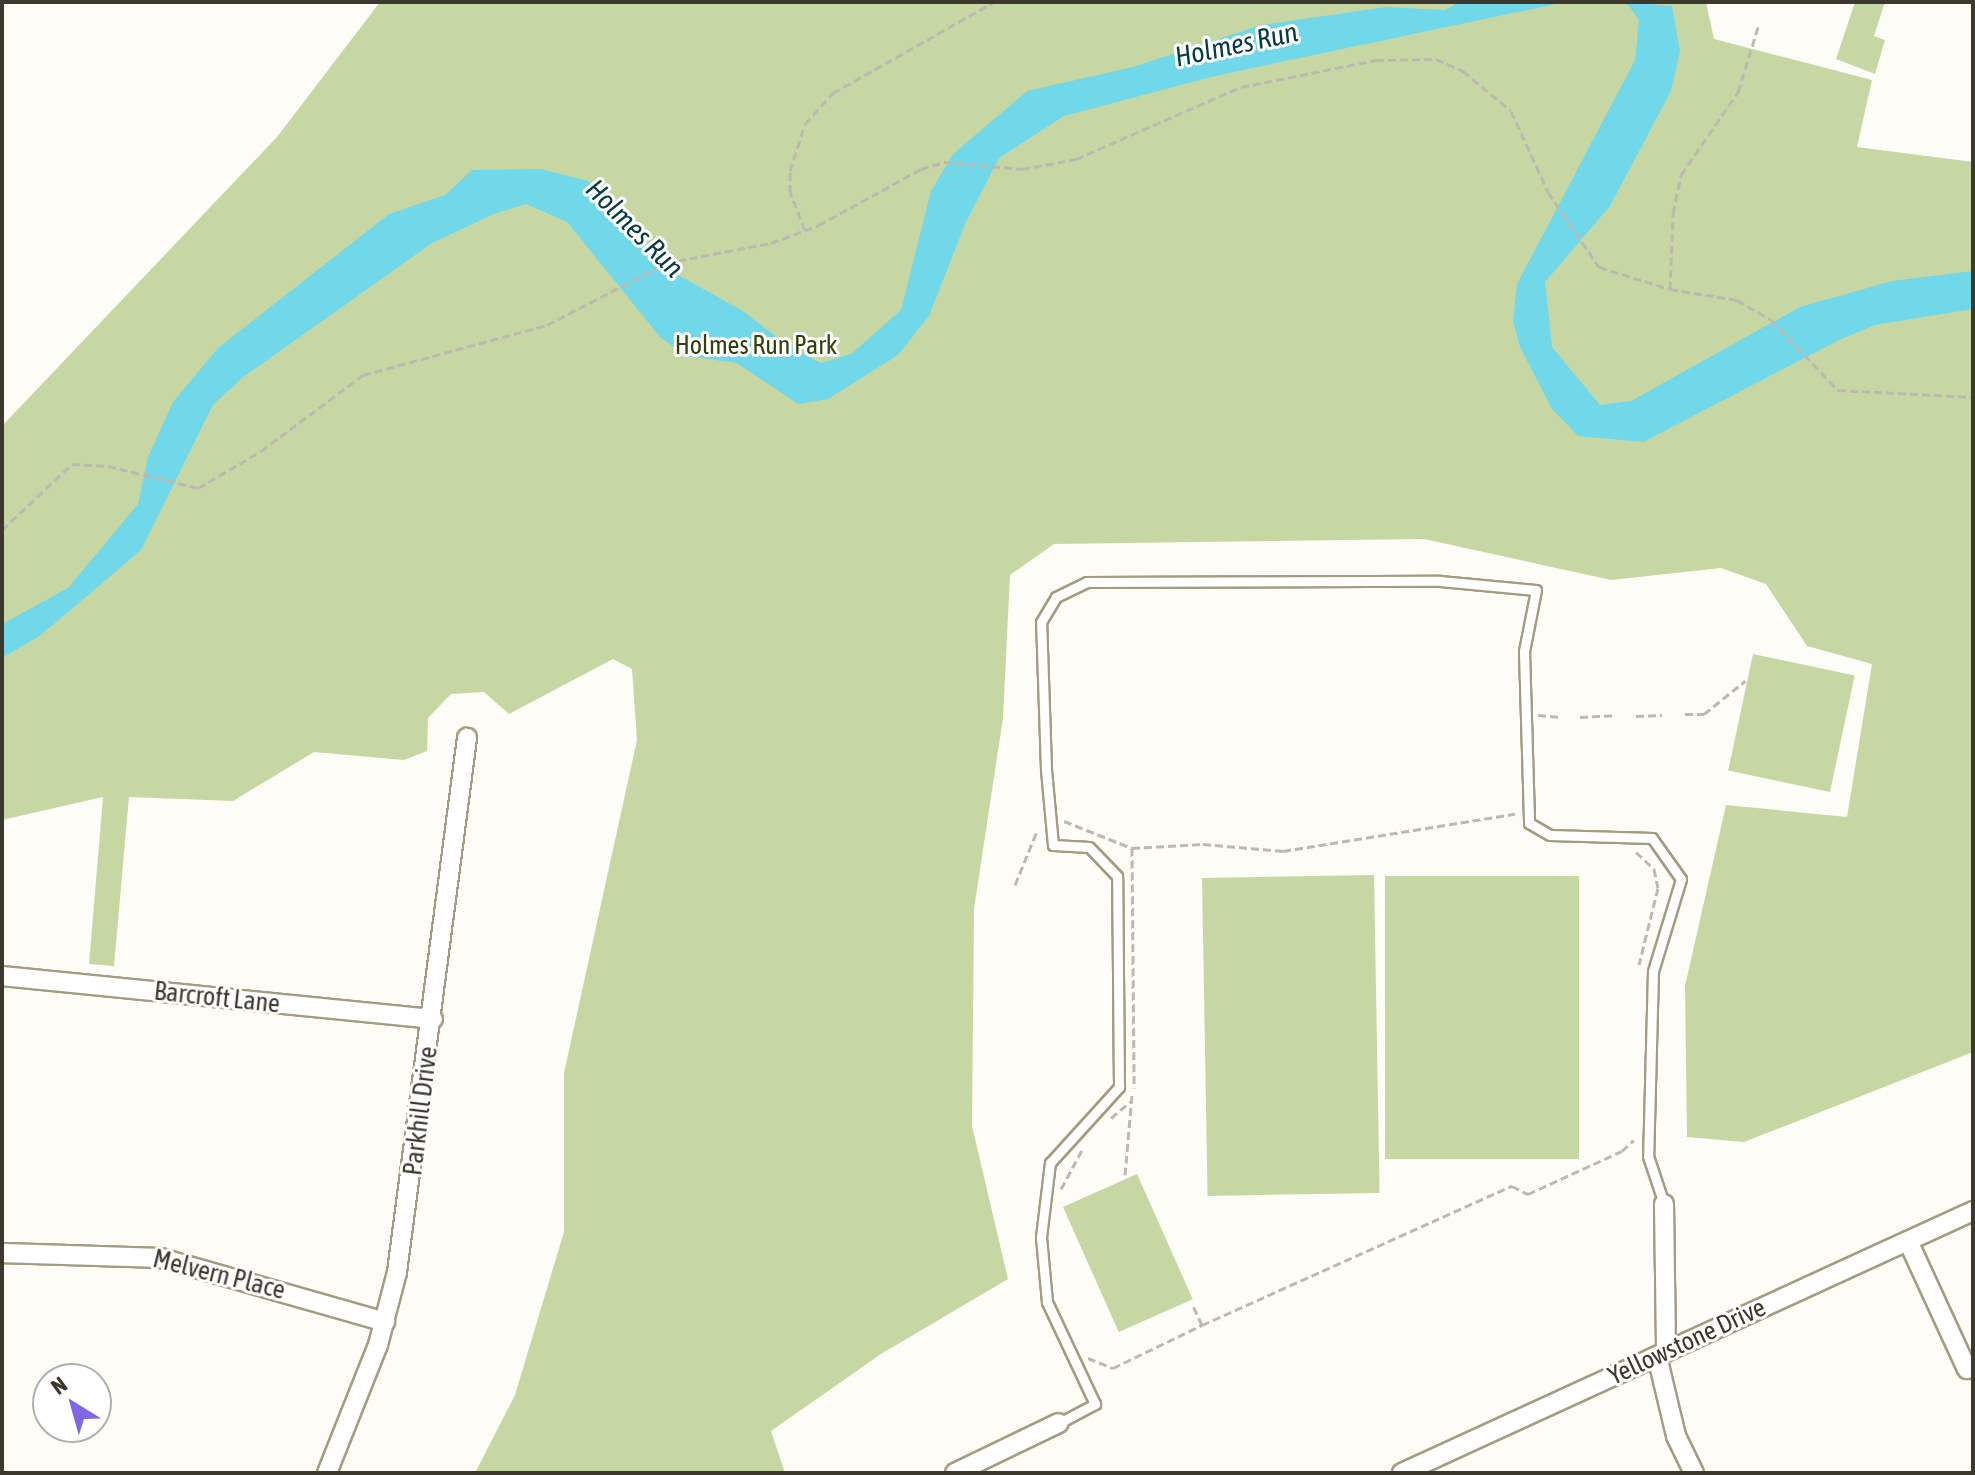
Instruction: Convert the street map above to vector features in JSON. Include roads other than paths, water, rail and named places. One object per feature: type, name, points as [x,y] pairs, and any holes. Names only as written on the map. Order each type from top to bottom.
[{"type":"street","name":"Parkhill Drive","points":[[327,1473],[385,1322],[412,1190],[467,738]]},
{"type":"street","name":"Barcroft Lane","points":[[2,976],[433,1019]]},
{"type":"street","points":[[1664,1204],[1661,1354],[1676,1436],[1694,1473]]},
{"type":"street","name":"Yellowstone Drive","points":[[1402,1473],[1973,1211]]},
{"type":"street","points":[[1908,1241],[1967,1369]]},
{"type":"street","name":"Melvern Place","points":[[2,1253],[161,1258],[385,1322]]},
{"type":"street","points":[[955,1473],[1059,1423]]},
{"type":"lane","points":[[1059,1423],[1095,1404],[1047,1302],[1041,1237],[1050,1163],[1119,1087],[1117,876],[1089,847],[1053,845],[1046,769],[1041,622],[1056,597],[1087,582],[1440,581],[1536,590],[1524,651],[1529,823],[1550,835],[1652,838],[1681,879],[1653,971],[1648,1156],[1664,1204]]},
{"type":"water","name":"Holmes Run","points":[[1460,2],[1565,2],[1215,76],[1064,116],[999,158],[965,224],[929,316],[898,355],[828,399],[798,404],[737,363],[686,356],[660,337],[567,222],[526,204],[494,214],[432,243],[242,378],[213,405],[141,550],[41,635],[2,658],[2,624],[68,588],[138,504],[148,457],[173,402],[218,348],[389,214],[445,195],[472,170],[541,169],[588,181],[669,270],[743,311],[788,346],[821,363],[851,354],[901,310],[931,191],[953,154],[1027,91],[1133,67],[1261,25],[1386,7],[1445,10]]},
{"type":"water","points":[[1626,2],[1672,6],[1680,51],[1671,91],[1610,206],[1545,282],[1552,347],[1600,405],[1631,401],[1800,307],[1892,281],[1973,271],[1973,309],[1875,325],[1839,340],[1643,442],[1578,436],[1552,409],[1520,347],[1513,321],[1517,284],[1635,60],[1639,20]]},
{"type":"park label","name":"Holmes Run Park","points":[[756,346]]}]
